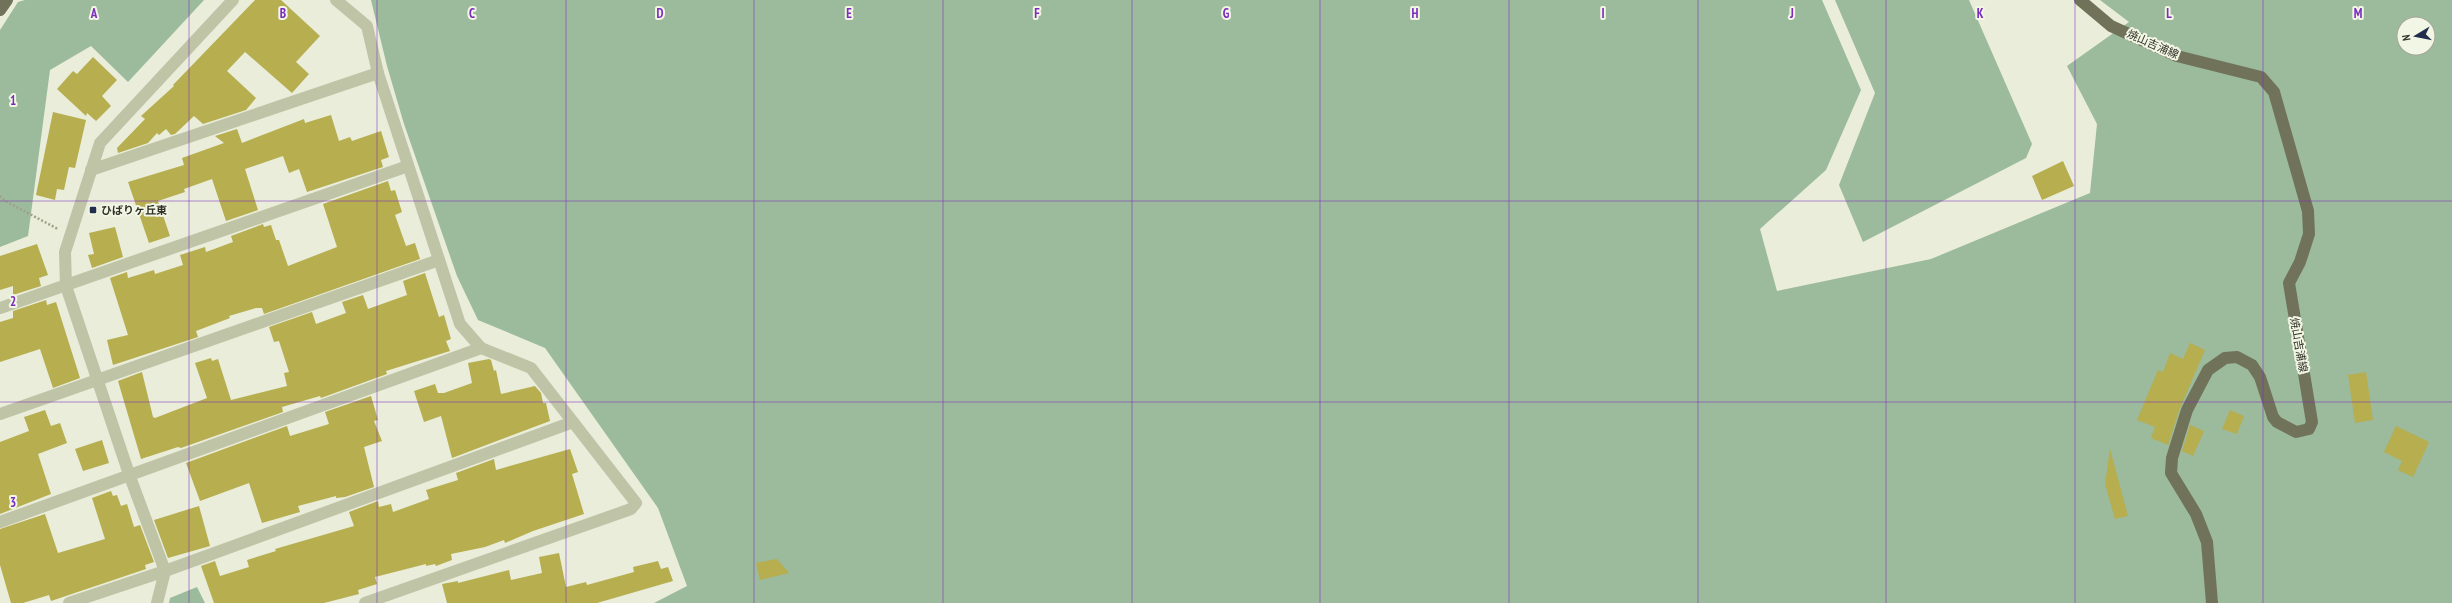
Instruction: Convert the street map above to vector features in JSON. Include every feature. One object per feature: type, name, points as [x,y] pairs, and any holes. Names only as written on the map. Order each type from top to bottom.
[{"type":"main road","points":[[0,10],[6,0]]},
{"type":"main road","name":"焼山吉浦線","points":[[2080,0],[2112,26],[2177,56],[2261,77],[2274,92],[2308,211],[2310,234],[2300,262],[2289,283],[2312,422],[2309,428],[2296,432],[2277,422],[2273,417],[2260,377],[2252,365],[2237,356],[2225,358],[2208,370],[2187,410],[2172,458],[2171,473],[2196,514],[2207,542],[2212,603]]},
{"type":"street","points":[[157,603],[165,571],[129,474],[66,286],[66,252],[100,143],[233,0]]},
{"type":"street","points":[[336,0],[367,26],[378,72],[460,324],[481,348],[531,368],[636,503],[632,509],[365,603]]},
{"type":"street","points":[[91,170],[378,72]]},
{"type":"street","points":[[0,308],[408,166]]},
{"type":"street","points":[[0,414],[98,381],[439,260]]},
{"type":"street","points":[[0,522],[129,474],[443,364],[481,348]]},
{"type":"street","points":[[69,603],[165,571],[573,422]]},
{"type":"path","points":[[0,196],[5,201],[70,236]]},
{"type":"green space","points":[[25,0],[204,0],[128,82],[91,46],[50,70],[28,236],[0,247],[0,30],[18,2]]},
{"type":"green space","points":[[371,0],[1822,0],[1861,90],[1826,170],[1760,229],[1777,291],[1931,259],[2090,193],[2097,124],[2067,66],[2129,22],[2100,0],[2452,0],[2452,603],[654,603],[687,586],[658,508],[545,348],[478,320],[457,276],[404,124],[387,66]]},
{"type":"green space","points":[[1835,0],[1969,0],[2032,144],[2026,158],[1863,242],[1839,185],[1875,93]]},
{"type":"green space","points":[[197,587],[205,603],[169,603],[170,598]]},
{"type":"building","points":[[255,0],[281,0],[320,36],[296,62],[309,74],[292,93],[245,52],[227,71],[256,98],[246,110],[203,124],[194,116],[175,134],[171,135],[166,129],[159,135],[157,133],[148,143],[118,153],[117,148],[145,119],[141,116],[174,86],[173,85]]},
{"type":"building","points":[[93,57],[117,80],[102,96],[111,106],[96,121],[87,113],[86,116],[57,89],[73,71],[77,74]]},
{"type":"building","points":[[53,112],[86,120],[75,168],[69,167],[64,190],[57,189],[55,200],[36,195]]},
{"type":"building","points":[[331,115],[339,141],[350,137],[352,141],[381,131],[389,157],[381,160],[383,167],[307,192],[299,169],[289,173],[283,156],[245,169],[258,210],[226,221],[212,179],[184,189],[185,192],[158,201],[170,236],[149,243],[128,182],[184,165],[182,158],[224,143],[215,136],[237,129],[242,143],[304,119],[305,123]]},
{"type":"building","points":[[2063,161],[2074,186],[2042,200],[2032,176]]},
{"type":"building","points":[[388,181],[391,191],[395,190],[402,212],[395,215],[406,246],[415,243],[420,259],[264,314],[262,308],[256,308],[229,316],[230,318],[196,331],[198,337],[113,365],[107,340],[128,335],[110,278],[127,272],[128,278],[154,270],[155,274],[183,265],[180,255],[205,247],[206,252],[233,242],[231,236],[263,224],[264,227],[271,225],[276,240],[279,240],[288,266],[337,247],[323,204]]},
{"type":"building","points":[[115,227],[123,257],[92,268],[88,255],[94,254],[89,233]]},
{"type":"building","points":[[37,244],[48,275],[39,278],[41,286],[13,295],[13,286],[0,290],[0,256]]},
{"type":"building","points":[[425,273],[439,317],[444,315],[451,339],[446,341],[450,351],[386,371],[387,374],[321,398],[320,396],[282,407],[283,412],[181,448],[178,447],[141,459],[118,381],[142,372],[153,417],[155,418],[207,398],[195,363],[211,358],[212,361],[218,359],[231,400],[287,386],[284,373],[289,372],[279,341],[274,342],[269,327],[312,312],[316,324],[346,313],[342,302],[363,295],[368,309],[407,295],[403,281]]},
{"type":"building","points":[[46,300],[47,305],[56,302],[80,378],[53,388],[40,349],[0,362],[0,322],[13,318],[13,311]]},
{"type":"building","points":[[2190,343],[2205,350],[2180,408],[2168,445],[2151,438],[2155,427],[2137,420],[2158,370],[2163,372],[2170,353],[2183,359]]},
{"type":"building","points":[[489,359],[491,360],[494,371],[496,370],[501,394],[535,386],[541,393],[543,403],[546,403],[550,421],[452,458],[441,416],[424,422],[414,391],[435,384],[438,393],[444,393],[472,383],[468,363]]},
{"type":"building","points":[[2366,372],[2373,420],[2355,423],[2348,375]]},
{"type":"building","points":[[371,396],[378,420],[374,421],[382,441],[364,447],[374,487],[345,497],[336,498],[336,496],[298,506],[300,512],[262,523],[249,483],[200,501],[186,463],[287,426],[290,436],[329,424],[325,412]]},
{"type":"building","points":[[45,410],[51,426],[60,423],[67,443],[38,454],[51,494],[0,514],[0,442],[29,431],[24,417]]},
{"type":"building","points":[[2230,410],[2244,416],[2237,434],[2222,429]]},
{"type":"building","points":[[2190,425],[2204,431],[2193,456],[2182,451]]},
{"type":"building","points":[[2396,426],[2429,442],[2413,477],[2398,470],[2402,461],[2384,452]]},
{"type":"building","points":[[102,440],[109,463],[83,471],[75,449]]},
{"type":"building","points":[[570,449],[578,472],[572,474],[584,514],[533,531],[505,543],[504,540],[485,547],[451,554],[452,560],[436,566],[435,564],[426,566],[426,564],[375,577],[377,584],[358,590],[359,594],[324,603],[214,603],[201,566],[215,561],[220,576],[249,567],[247,560],[276,551],[275,549],[354,526],[349,512],[378,501],[379,507],[391,504],[393,512],[429,499],[426,490],[458,480],[456,473],[494,459],[496,470]]},
{"type":"building","points":[[2110,449],[2128,516],[2115,519],[2105,484]]},
{"type":"building","points":[[111,491],[113,496],[117,495],[121,506],[127,504],[134,527],[140,525],[154,562],[145,565],[146,569],[51,601],[49,595],[23,603],[11,603],[0,565],[0,529],[45,514],[58,553],[105,539],[92,498]]},
{"type":"building","points":[[199,506],[210,546],[168,558],[154,520]]},
{"type":"building","points":[[559,553],[566,587],[586,582],[587,585],[634,572],[633,567],[658,561],[661,569],[668,567],[673,581],[597,603],[447,603],[442,584],[458,581],[458,583],[509,570],[511,580],[542,573],[539,557]]},
{"type":"building","points":[[777,559],[789,573],[760,580],[756,563]]},
{"type":"place","name":"ひばりヶ丘東","points":[[93,210]]}]
